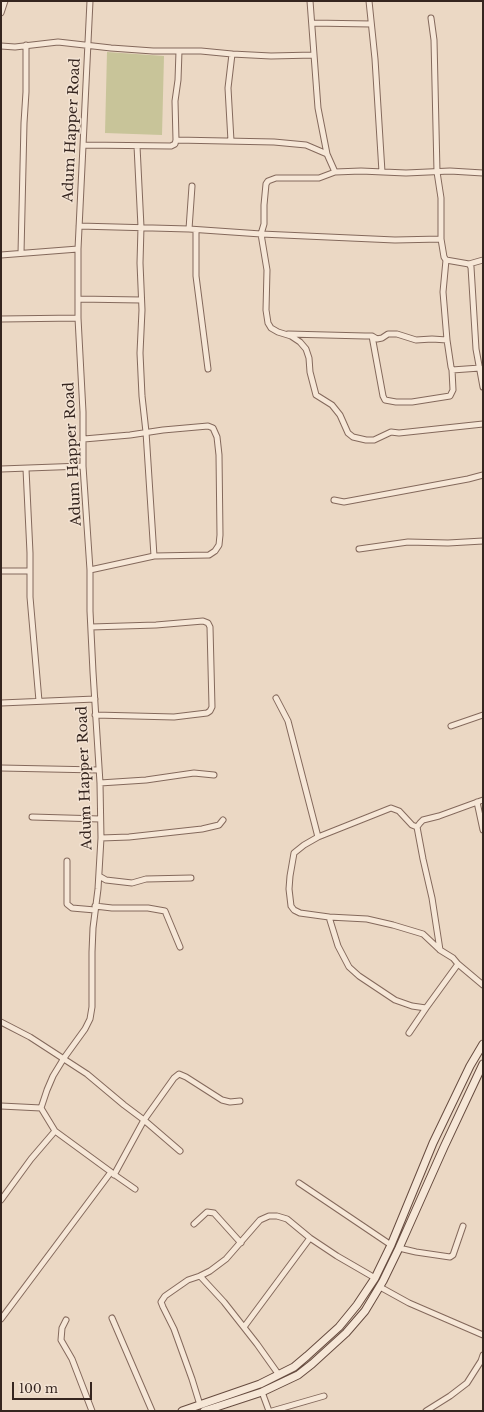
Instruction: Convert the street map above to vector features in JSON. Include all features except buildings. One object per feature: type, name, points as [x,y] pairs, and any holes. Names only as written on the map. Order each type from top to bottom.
[{"type":"street","points":[[1,13],[5,1]]},
{"type":"street","name":"Adum Happer Road","points":[[41,1108],[47,1090],[64,1058],[85,1029],[90,1019],[92,1007],[92,952],[101,838],[100,783],[98,770],[90,611],[90,570],[83,466],[84,439],[78,318],[78,249],[90,1]]},
{"type":"street","points":[[310,1],[318,108],[327,154],[335,172]]},
{"type":"street","points":[[369,1],[375,59],[382,172]]},
{"type":"street","points":[[372,336],[385,400],[412,402],[450,396],[453,390],[452,370],[447,340],[443,292],[446,260],[444,257],[441,239],[440,198],[437,172],[434,40],[431,18]]},
{"type":"street","points":[[312,23],[371,24]]},
{"type":"street","points":[[1,46],[15,47],[58,42],[153,51],[201,51],[271,56],[314,54]]},
{"type":"street","points":[[21,253],[26,45]]},
{"type":"street","points":[[83,145],[171,146],[174,144],[176,140],[174,102],[178,80],[179,51]]},
{"type":"street","points":[[231,141],[228,88],[232,54]]},
{"type":"street","points":[[176,140],[254,143],[274,142],[306,145],[327,154]]},
{"type":"street","points":[[136,146],[141,227],[140,362],[154,556]]},
{"type":"street","points":[[483,173],[450,171],[406,173],[361,171],[335,172],[319,178],[276,178],[268,181],[265,196],[263,230],[261,234],[267,270],[266,310],[268,323],[271,328],[300,342],[306,349],[316,394],[332,405],[340,415],[348,433],[353,437],[374,440],[390,432],[399,434],[483,424]]},
{"type":"street","points":[[189,229],[192,186]]},
{"type":"street","points":[[79,226],[189,229],[395,240],[441,239]]},
{"type":"street","points":[[196,230],[196,276],[208,369]]},
{"type":"street","points":[[1,255],[78,249]]},
{"type":"street","points":[[446,260],[469,264],[483,260]]},
{"type":"street","points":[[469,264],[472,270],[476,349],[483,387]]},
{"type":"street","points":[[78,299],[141,300]]},
{"type":"street","points":[[1,319],[78,318]]},
{"type":"street","points":[[285,334],[372,336],[377,339],[388,334],[397,334],[416,340],[447,340]]},
{"type":"street","points":[[452,370],[480,368]]},
{"type":"street","points":[[84,439],[208,426],[213,428],[217,438],[219,455],[221,511],[219,545],[215,551],[209,555],[154,556],[90,570]]},
{"type":"street","points":[[1,470],[83,466]]},
{"type":"street","points":[[26,469],[31,614],[39,701]]},
{"type":"street","points":[[334,500],[344,502],[483,475]]},
{"type":"street","points":[[359,549],[408,542],[448,543],[483,541]]},
{"type":"street","points":[[1,571],[30,571]]},
{"type":"street","points":[[92,627],[156,625],[203,621],[208,623],[210,627],[212,707],[207,714],[174,717],[95,715]]},
{"type":"street","points":[[276,698],[288,721],[318,837]]},
{"type":"street","points":[[1,703],[95,699]]},
{"type":"street","points":[[451,726],[483,715]]},
{"type":"street","points":[[1,768],[98,770]]},
{"type":"street","points":[[100,783],[146,780],[194,773],[214,775]]},
{"type":"street","points":[[417,827],[424,820],[483,800]]},
{"type":"street","points":[[477,802],[483,830]]},
{"type":"street","points":[[417,827],[412,825],[399,811],[391,808],[318,837],[304,845],[294,853],[289,889],[291,906],[294,910],[300,913],[329,918],[367,919],[423,934],[440,950],[454,958],[458,964],[483,985]]},
{"type":"street","points":[[32,817],[100,819]]},
{"type":"street","points":[[101,838],[129,837],[202,829],[219,825],[223,820]]},
{"type":"street","points":[[417,827],[432,898],[440,950]]},
{"type":"street","points":[[67,861],[67,904],[72,908],[148,908],[165,912],[180,947]]},
{"type":"street","points":[[99,876],[106,880],[132,883],[142,880],[191,878]]},
{"type":"street","points":[[329,918],[338,946],[349,967],[359,976],[395,1000],[412,1006],[426,1008]]},
{"type":"street","points":[[409,1033],[458,964]]},
{"type":"street","points":[[1,1022],[30,1037],[87,1074],[180,1151]]},
{"type":"street","points":[[202,1408],[260,1384],[294,1367],[339,1327],[358,1305],[375,1278],[391,1245],[433,1143],[470,1066],[483,1044]]},
{"type":"street","points":[[182,1411],[202,1408],[262,1392],[298,1375],[346,1333],[365,1311],[380,1287],[481,1072],[483,1064]]},
{"type":"street","points":[[1,1319],[113,1174],[144,1120],[174,1078],[179,1074],[222,1100],[230,1102],[240,1101]]},
{"type":"street","points":[[1,1106],[41,1108],[55,1131],[135,1189]]},
{"type":"street","points":[[1,1200],[31,1159],[55,1131]]},
{"type":"street","points":[[433,1143],[444,1148]]},
{"type":"street","points":[[299,1183],[391,1245]]},
{"type":"street","points":[[1,1188],[7,1192]]},
{"type":"street","points":[[194,1224],[207,1212],[214,1213],[241,1243]]},
{"type":"street","points":[[202,1408],[174,1329],[161,1302],[165,1296],[188,1280],[210,1271],[226,1259],[260,1220],[269,1216],[277,1216],[287,1219],[310,1238],[375,1278]]},
{"type":"street","points":[[399,1248],[450,1257],[453,1255],[463,1226]]},
{"type":"street","points":[[244,1327],[310,1238]]},
{"type":"street","points":[[200,1276],[244,1327],[279,1375]]},
{"type":"street","points":[[380,1287],[409,1303],[483,1335]]},
{"type":"street","points":[[112,1318],[152,1411]]},
{"type":"street","points":[[66,1320],[62,1328],[61,1340],[72,1359],[92,1411]]},
{"type":"street","points":[[426,1411],[467,1383],[481,1361],[483,1355]]},
{"type":"street","points":[[262,1392],[270,1411],[324,1396]]},
{"type":"shaded area","points":[[107,52],[164,56],[162,135],[105,133]]}]
